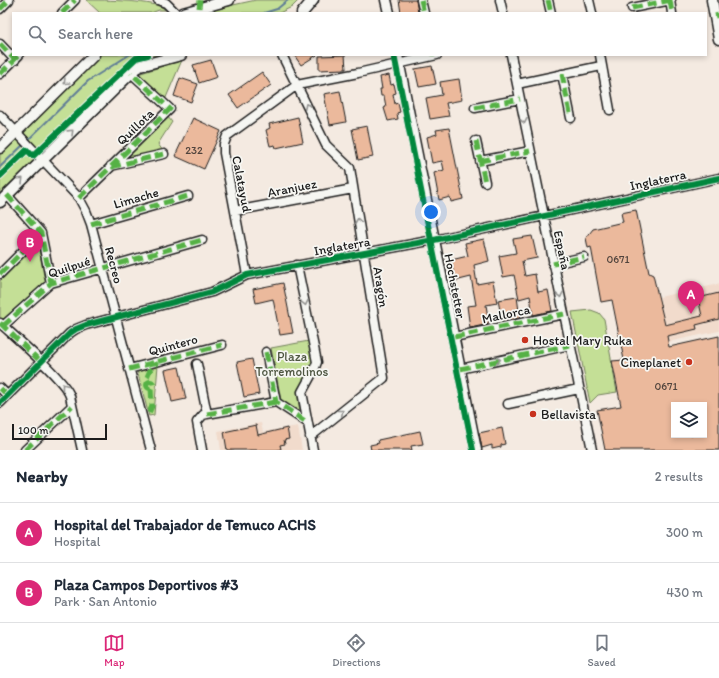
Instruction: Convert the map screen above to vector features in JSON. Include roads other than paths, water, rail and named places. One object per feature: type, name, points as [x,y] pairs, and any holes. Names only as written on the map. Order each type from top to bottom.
[{"type":"main road","points":[[185,12],[200,4],[229,0]]},
{"type":"main road","points":[[303,12],[313,0]]},
{"type":"main road","points":[[386,0],[389,12]]},
{"type":"main road","points":[[712,0],[717,16],[719,39]]},
{"type":"main road","points":[[0,148],[18,133],[93,56]]},
{"type":"main road","points":[[3,198],[131,73],[140,66],[177,56]]},
{"type":"main road","name":"Hochstetter","points":[[398,59],[476,450]]},
{"type":"street","points":[[0,9],[10,0]]},
{"type":"street","points":[[63,12],[75,0]]},
{"type":"street","points":[[158,0],[166,3],[175,12]]},
{"type":"street","points":[[421,0],[424,12]]},
{"type":"street","points":[[500,0],[503,12]]},
{"type":"street","points":[[548,0],[551,12]]},
{"type":"street","points":[[589,0],[592,12]]},
{"type":"street","points":[[632,7],[670,0],[672,12]]},
{"type":"street","points":[[0,44],[12,53]]},
{"type":"street","name":"Aragón","points":[[283,56],[326,145],[350,168],[384,378],[310,437]]},
{"type":"street","points":[[297,84],[398,59],[426,56]]},
{"type":"street","name":"España","points":[[511,56],[592,450]]},
{"type":"street","points":[[600,56],[610,110]]},
{"type":"street","points":[[0,74],[17,57]]},
{"type":"street","points":[[517,84],[601,66]]},
{"type":"street","name":"Quillota","points":[[78,198],[170,109],[131,73]]},
{"type":"street","points":[[562,74],[571,118]]},
{"type":"street","name":"Calatayud","points":[[247,275],[224,153],[224,144],[227,136],[297,84]]},
{"type":"street","points":[[475,108],[520,99]]},
{"type":"street","name":"Recreo","points":[[0,115],[43,159],[78,198],[86,211],[103,268],[151,450]]},
{"type":"street","points":[[476,142],[485,182]]},
{"type":"street","points":[[480,161],[530,151]]},
{"type":"street","points":[[111,167],[164,154]]},
{"type":"street","name":"Inglaterra","points":[[0,403],[70,333],[76,329],[212,292],[247,275],[434,240],[719,178]]},
{"type":"street","name":"Aranjuez","points":[[235,211],[353,189]]},
{"type":"street","name":"Limache","points":[[90,224],[188,196]]},
{"type":"street","points":[[3,198],[41,233],[50,283]]},
{"type":"street","points":[[0,274],[41,233]]},
{"type":"street","name":"Quilpué","points":[[2,324],[50,283],[202,240]]},
{"type":"street","points":[[553,264],[584,257]]},
{"type":"street","points":[[297,265],[317,362],[302,392],[313,450]]},
{"type":"street","name":"Mallorca","points":[[454,337],[564,314]]},
{"type":"street","points":[[2,324],[69,392],[82,450]]},
{"type":"street","name":"Quintero","points":[[129,369],[222,344]]},
{"type":"street","points":[[460,369],[570,345]]},
{"type":"street","points":[[266,352],[276,402]]},
{"type":"street","points":[[197,364],[207,414]]},
{"type":"street","points":[[0,388],[7,395]]},
{"type":"street","points":[[508,404],[579,389]]},
{"type":"street","points":[[202,450],[196,422],[202,415],[276,402],[308,423]]},
{"type":"street","points":[[25,450],[72,406]]},
{"type":"waterway","points":[[267,12],[277,9],[288,0]]},
{"type":"waterway","points":[[28,140],[88,81],[127,56]]},
{"type":"waterway","points":[[0,167],[25,143]]},
{"type":"place","name":"Plaza Campos Deportivos #3","points":[[30,262]]},
{"type":"place","name":"Hospital del Trabajador de Temuco ACHS","points":[[691,314]]},
{"type":"place","name":"Hostal Mary Ruka","points":[[525,340]]},
{"type":"place","name":"Cineplanet","points":[[689,362]]},
{"type":"place","name":"Bellavista","points":[[533,414]]},
{"type":"park label","name":"Plaza Torremolinos","points":[[292,364]]}]
